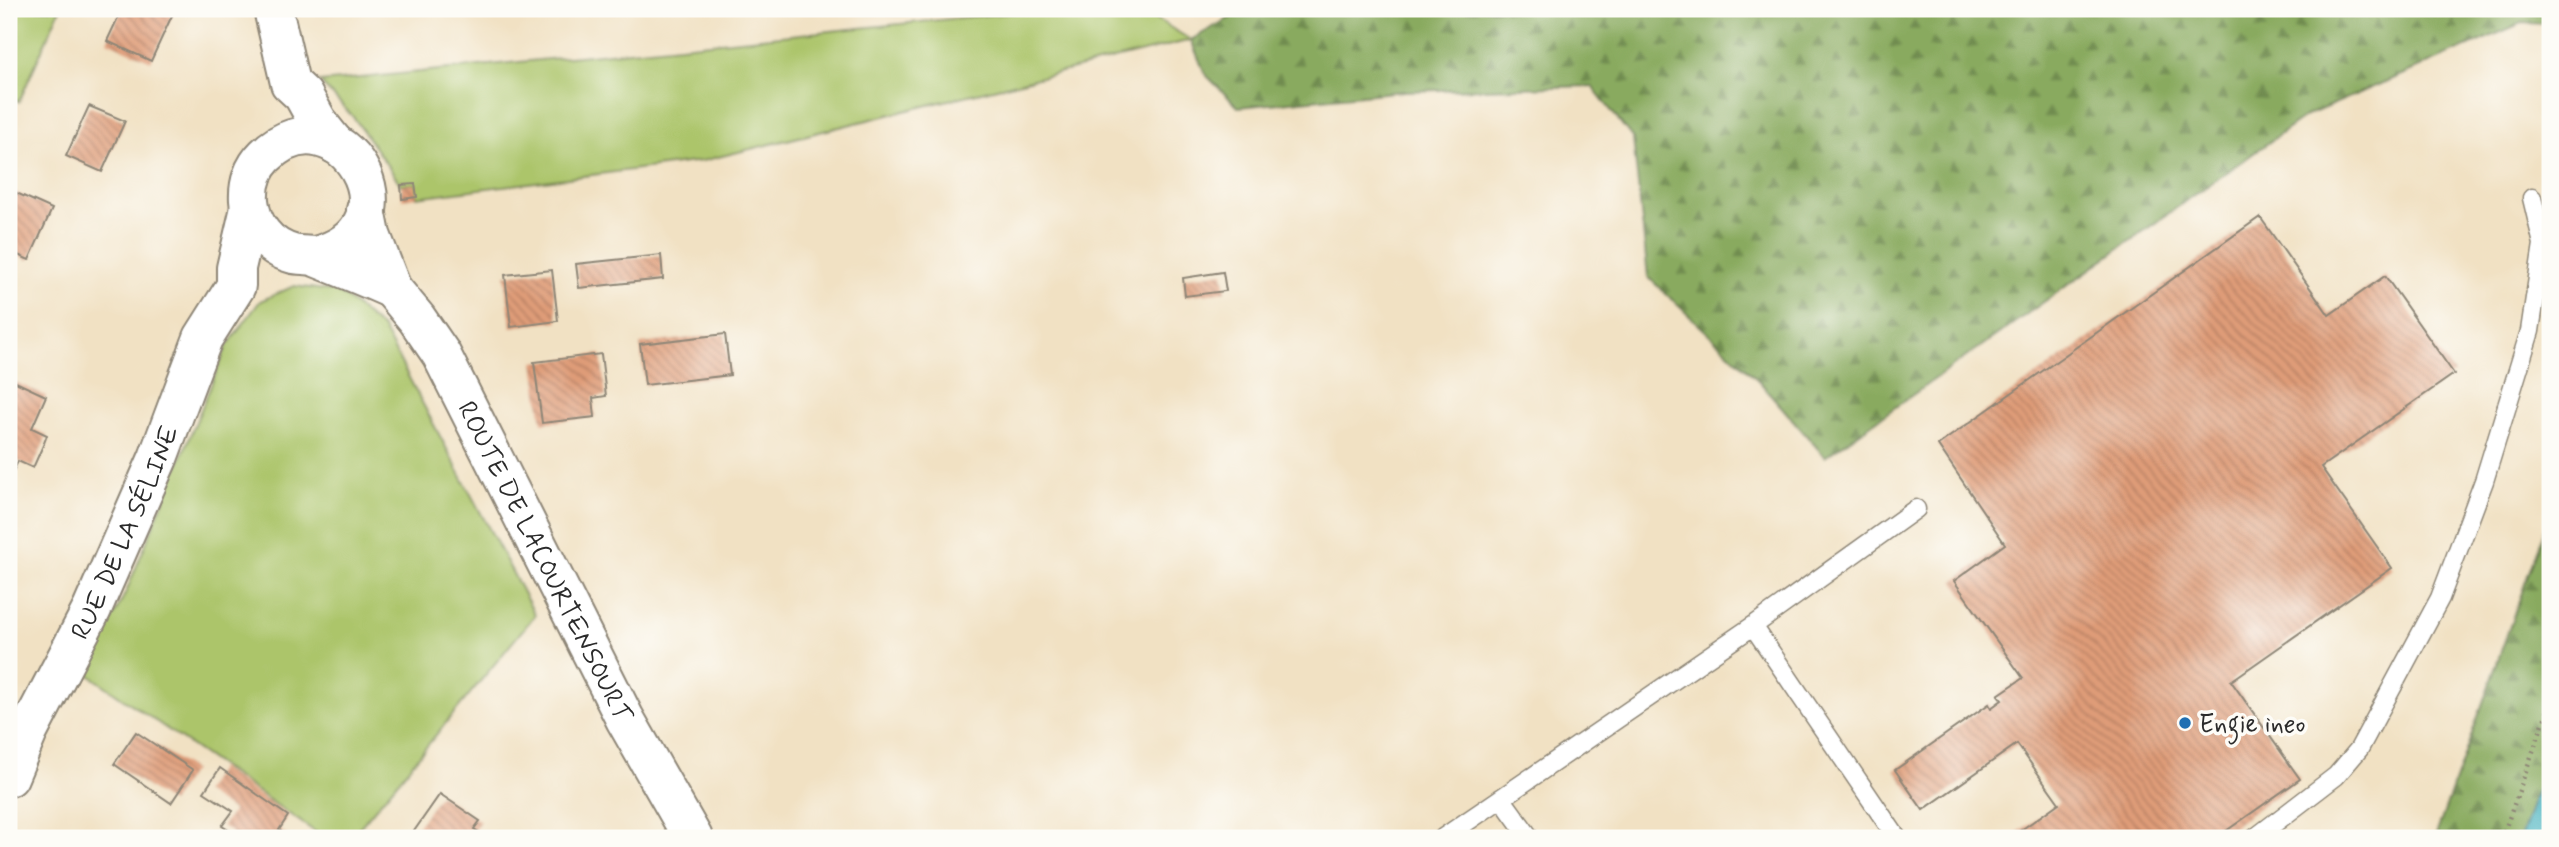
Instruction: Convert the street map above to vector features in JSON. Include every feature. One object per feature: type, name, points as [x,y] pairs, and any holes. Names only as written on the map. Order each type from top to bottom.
[{"type":"main road","name":"ROUTE DE LACOURTENSOURT","points":[[273,9],[290,82],[303,95],[319,124],[335,144],[351,155],[362,172],[368,191],[366,210],[375,245],[392,289],[442,354],[625,719],[693,838]]},
{"type":"main road","points":[[250,208],[248,191],[253,174],[290,82]]},
{"type":"main road","points":[[261,159],[288,140],[319,138],[335,144]]},
{"type":"main road","name":"ROUTE DE LACOURTENSOURT","points":[[250,208],[254,223],[263,236],[275,246],[310,256],[392,289]]},
{"type":"main road","name":"RUE DE LA SÉLINE","points":[[9,777],[29,732],[93,609],[158,458],[203,338],[236,286],[236,268],[250,208]]},
{"type":"main road","points":[[236,286],[256,282],[310,256],[332,251],[348,241],[359,227],[366,210]]},
{"type":"lane","points":[[2255,838],[2336,776],[2359,750],[2440,598],[2484,481],[2530,331],[2543,244],[2532,198]]},
{"type":"lane","points":[[1443,838],[1753,626],[1916,509]]},
{"type":"lane","points":[[1753,626],[1897,838]]},
{"type":"lane","points":[[1501,798],[1530,838]]},
{"type":"path","points":[[2502,838],[2550,704]]},
{"type":"green space","points":[[9,9],[60,9],[19,102],[9,97]]},
{"type":"green space","points":[[1050,9],[1140,9],[1191,40],[702,161],[417,197],[415,184],[401,185],[354,118],[320,82]]},
{"type":"green space","points":[[1256,9],[2550,9],[2550,24],[2522,23],[2306,116],[1825,457],[1759,381],[1648,277],[1633,139],[1592,86],[1404,91],[1238,107],[1205,74],[1191,40],[1240,12]]},
{"type":"green space","points":[[294,286],[339,292],[383,329],[535,615],[351,838],[324,838],[85,672],[126,592],[227,346],[260,301]]},
{"type":"green space","points":[[2550,513],[2550,754],[2520,838],[2435,838]]},
{"type":"water","points":[[2550,754],[2550,838],[2520,838]]},
{"type":"building","points":[[122,9],[175,9],[151,61],[107,41]]},
{"type":"building","points":[[89,106],[125,121],[102,172],[66,156]]},
{"type":"building","points":[[415,184],[417,197],[402,199],[401,185]]},
{"type":"building","points":[[12,191],[52,209],[29,260],[9,251],[9,198]]},
{"type":"building","points":[[2260,217],[2329,315],[2385,276],[2454,374],[2321,467],[2392,568],[2231,681],[2300,779],[2216,838],[2010,838],[2059,803],[2017,744],[1923,810],[1895,770],[1989,704],[1991,708],[2002,700],[1998,695],[2023,678],[1954,581],[2005,544],[1938,445]]},
{"type":"building","points":[[661,255],[663,279],[579,288],[576,264]]},
{"type":"building","points":[[552,270],[558,321],[511,327],[505,275]]},
{"type":"building","points":[[1223,272],[1226,291],[1185,296],[1183,278]]},
{"type":"building","points":[[725,334],[730,375],[645,385],[640,344]]},
{"type":"building","points":[[601,354],[606,396],[593,398],[595,417],[542,423],[534,362]]},
{"type":"building","points":[[9,379],[46,396],[32,428],[47,435],[33,468],[18,461],[11,476],[9,475]]},
{"type":"building","points":[[136,732],[193,770],[171,803],[114,764]]},
{"type":"building","points":[[220,768],[288,816],[279,830],[291,838],[228,838],[232,832],[222,826],[233,811],[204,792]]},
{"type":"building","points":[[440,794],[480,821],[474,829],[488,838],[417,838],[412,834]]},
{"type":"place","name":"Engie ineo","points":[[2185,723]]}]
